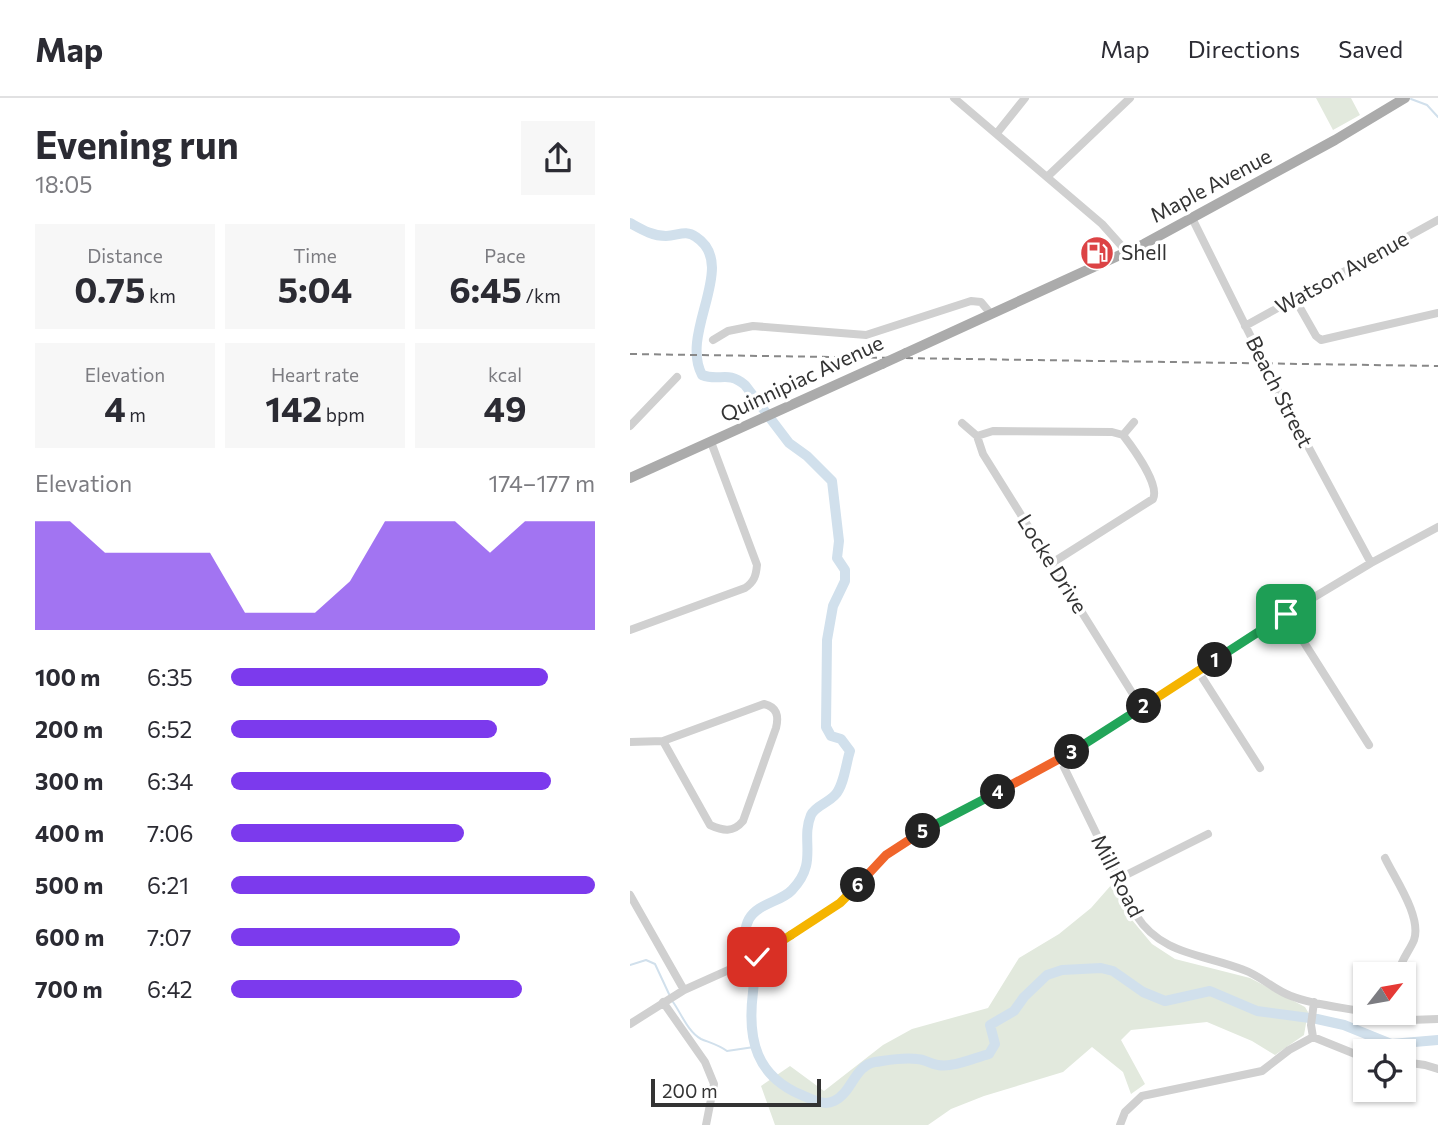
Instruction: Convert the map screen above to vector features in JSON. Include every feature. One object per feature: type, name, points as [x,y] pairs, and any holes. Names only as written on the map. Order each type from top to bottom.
[{"type":"main road","name":"Maple Avenue","points":[[991,314],[1127,252],[1343,136],[1405,98]]},
{"type":"main road","name":"Quinnipiac Avenue","points":[[630,478],[991,314]]},
{"type":"street","points":[[954,98],[1102,224],[1127,252]]},
{"type":"street","points":[[997,133],[1025,98]]},
{"type":"street","points":[[1047,177],[1130,98]]},
{"type":"street","name":"Beach Street","points":[[1192,218],[1275,384],[1371,563]]},
{"type":"street","name":"Watson Avenue","points":[[1245,326],[1438,220]]},
{"type":"street","points":[[1295,299],[1321,340],[1438,313]]},
{"type":"street","points":[[713,340],[728,331],[753,326],[866,335],[971,301],[981,302],[991,314]]},
{"type":"street","points":[[630,426],[677,377]]},
{"type":"street","points":[[1123,435],[1134,422]]},
{"type":"street","name":"Locke Drive","points":[[962,423],[977,436],[983,454],[1141,708]]},
{"type":"street","points":[[977,436],[993,430],[1112,432],[1123,435],[1152,480],[1156,489],[1153,499],[1052,563]]},
{"type":"street","points":[[630,630],[745,587],[752,583],[756,575],[757,565],[712,442]]},
{"type":"street","points":[[630,1024],[684,989],[757,957],[840,903],[886,855],[909,838],[1060,759],[1286,614],[1438,527]]},
{"type":"street","points":[[1286,614],[1369,745]]},
{"type":"street","points":[[1199,671],[1260,768]]},
{"type":"street","points":[[630,742],[663,741],[764,704],[773,708],[777,714],[776,728],[743,821],[733,829],[723,831],[710,825],[663,741]]},
{"type":"street","name":"Mill Road","points":[[1060,759],[1140,922],[1149,932],[1168,947],[1245,970],[1291,996],[1353,1010]]},
{"type":"street","points":[[1118,878],[1208,834]]},
{"type":"street","points":[[1385,858],[1414,915],[1416,926],[1415,937],[1401,962]]},
{"type":"street","points":[[630,895],[684,989]]},
{"type":"street","points":[[663,1002],[705,1062],[714,1084],[706,1125]]},
{"type":"street","points":[[1312,1037],[1314,1002]]},
{"type":"street","points":[[1416,1020],[1438,1019]]},
{"type":"street","points":[[1312,1037],[1353,1053]]},
{"type":"street","points":[[1120,1125],[1125,1112],[1142,1096],[1262,1071],[1289,1050],[1312,1037]]},
{"type":"street","points":[[1416,1064],[1438,1069]]},
{"type":"shaded area","points":[[1316,98],[1351,98],[1360,115],[1333,130]]},
{"type":"shaded area","points":[[1113,883],[1132,920],[1152,944],[1175,959],[1250,978],[1305,1007],[1308,1012],[1304,1035],[1275,1055],[1252,1041],[1207,1022],[1131,1030],[1121,1040],[1145,1084],[1131,1094],[1123,1072],[1092,1047],[1063,1072],[984,1096],[951,1109],[928,1125],[775,1125],[761,1086],[790,1066],[824,1091],[883,1045],[912,1029],[988,1008],[1019,958],[1059,934],[1091,908]]},
{"type":"waterway","points":[[1411,99],[1427,105],[1438,117]]},
{"type":"waterway","points":[[630,223],[656,235],[692,235],[708,249],[712,264],[711,282],[697,339],[697,358],[702,375],[733,378],[745,385],[789,443],[807,456],[832,481],[839,541],[837,558],[845,570],[845,581],[833,606],[827,640],[826,727],[831,736],[841,739],[850,751],[838,791],[811,815],[807,834],[807,861],[800,880],[787,894],[758,909],[747,925],[746,937],[754,972],[754,1041],[758,1055],[775,1078],[804,1096],[826,1103],[840,1097],[868,1064],[912,1058],[944,1066],[989,1054],[995,1044],[990,1025],[1014,1011],[1047,975],[1062,970],[1101,968],[1113,971],[1143,992],[1165,1001],[1210,991],[1257,1011],[1344,1025],[1391,1044],[1438,1040]]},
{"type":"waterway","points":[[630,965],[646,960],[655,964],[669,994]]},
{"type":"waterway","points":[[673,1002],[689,1027],[701,1039],[727,1051],[754,1047]]},
{"type":"railway","points":[[630,354],[1438,366]]},
{"type":"place","name":"Shell","points":[[1097,253]]},
{"type":"route","points":[[757,957],[840,903],[873,867],[909,838],[1060,759],[1286,614]]}]
